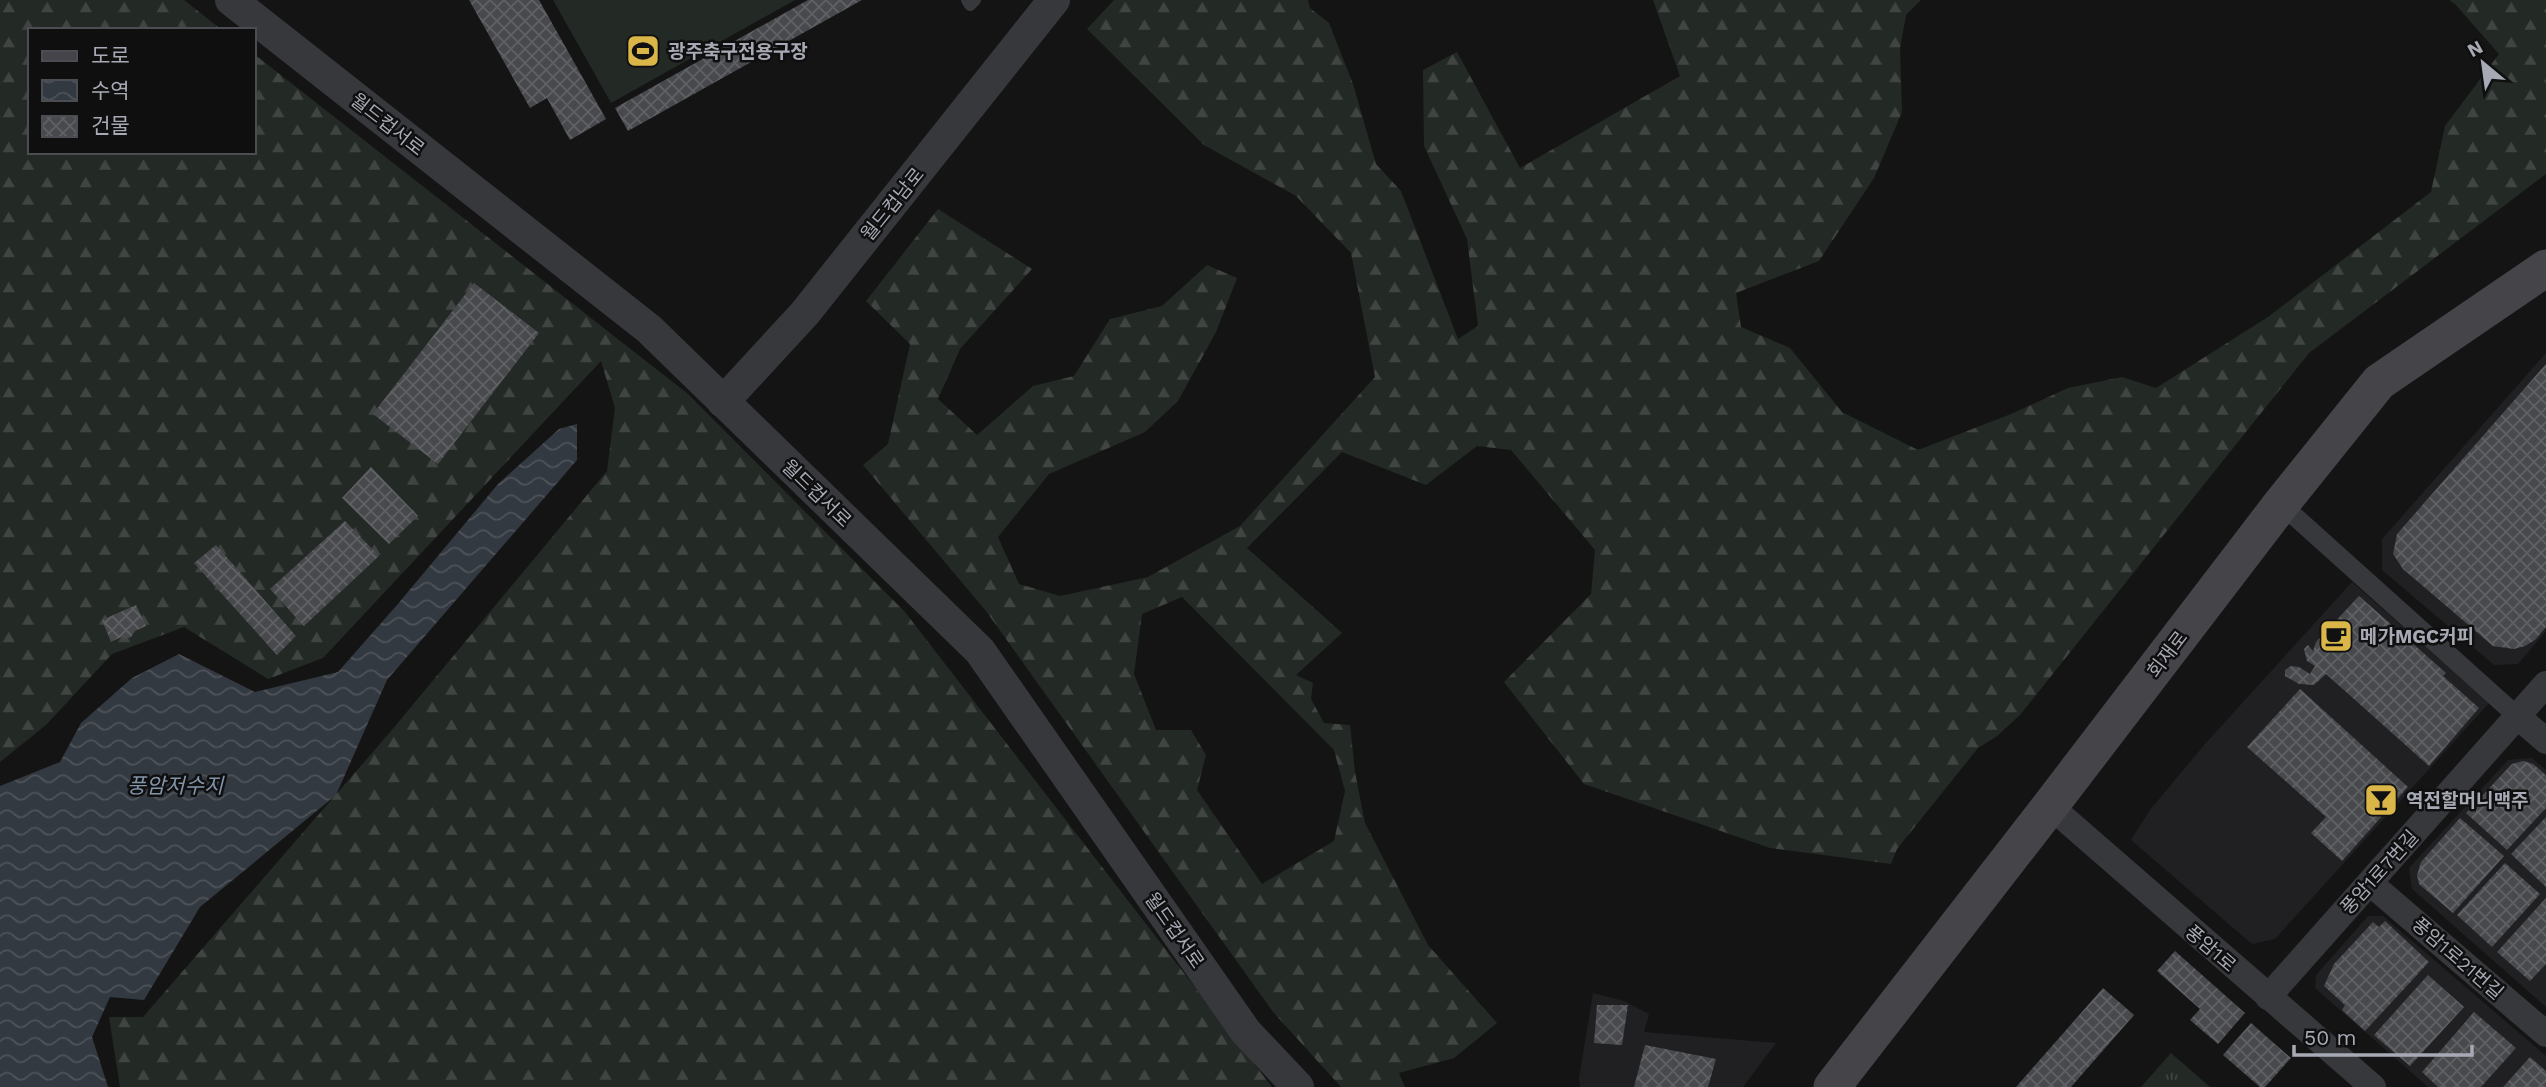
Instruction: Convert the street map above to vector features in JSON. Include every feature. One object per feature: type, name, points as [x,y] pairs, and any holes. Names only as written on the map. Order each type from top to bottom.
[{"type":"main road","name":"회재로","points":[[1832,1087],[2281,504],[2379,382],[2546,268]]},
{"type":"street","name":"월드컵서로","points":[[232,0],[649,329],[980,651],[1247,1032],[1298,1087]]},
{"type":"street","name":"월드컵남로","points":[[723,402],[805,313],[1055,0]]},
{"type":"street","points":[[2281,504],[2546,741]]},
{"type":"street","name":"풍암1로7번길","points":[[2268,997],[2546,684]]},
{"type":"street","name":"풍암1로","points":[[2050,806],[2373,1087]]},
{"type":"street","name":"풍암1로21번길","points":[[2370,883],[2546,1034]]},
{"type":"lane","points":[[967,0],[970,5],[975,0]]},
{"type":"shaded area","points":[[2546,353],[2546,631],[2518,664],[2494,665],[2382,570],[2382,539]]},
{"type":"shaded area","points":[[2352,582],[2489,703],[2275,939],[2252,944],[2131,840],[2150,810],[2205,744]]},
{"type":"shaded area","points":[[2532,758],[2546,770],[2546,1007],[2412,889],[2409,868],[2508,760]]},
{"type":"shaded area","points":[[2368,916],[2383,916],[2546,1056],[2546,1087],[2428,1087],[2315,988],[2316,975]]},
{"type":"shaded area","points":[[1593,993],[1624,1001],[1649,1014],[1644,1032],[1776,1043],[1743,1087],[1580,1087],[1579,1078]]},
{"type":"green space","points":[[0,0],[184,0],[219,28],[28,28],[28,154],[256,154],[256,56],[688,394],[905,612],[1272,1087],[120,1087],[109,1017],[143,1017],[391,731],[607,471],[615,408],[601,361],[323,658],[268,679],[184,627],[112,654],[46,725],[0,762]]},
{"type":"green space","name":"광주축구전용구장","points":[[553,0],[795,0],[611,103]]},
{"type":"green space","points":[[1114,0],[1308,0],[1310,8],[1329,23],[1353,84],[1376,164],[1401,191],[1458,339],[1478,326],[1467,239],[1424,146],[1423,70],[1457,52],[1520,168],[1680,76],[1653,0],[1921,0],[1906,15],[1900,48],[1902,112],[1874,178],[1819,261],[1736,293],[1741,327],[1790,348],[1842,412],[1918,450],[2011,414],[2068,388],[2122,377],[2156,388],[2268,317],[2431,192],[2445,126],[2499,54],[2449,0],[2546,0],[2546,174],[2309,353],[2020,715],[1997,736],[1978,748],[1897,849],[1891,864],[1770,848],[1584,784],[1504,682],[1591,594],[1595,550],[1511,450],[1477,446],[1426,485],[1342,452],[1247,548],[1342,633],[1296,675],[1313,683],[1311,699],[1324,723],[1350,725],[1355,772],[1365,823],[1428,945],[1497,1023],[1454,1058],[1399,1073],[1405,1087],[1341,1087],[1273,1012],[986,611],[863,465],[888,444],[910,344],[866,301],[938,209],[1032,269],[960,349],[938,399],[977,435],[1033,386],[1074,376],[1110,319],[1162,306],[1207,265],[1237,278],[1216,332],[1178,401],[1145,432],[1049,474],[998,537],[1019,584],[1060,596],[1148,577],[1240,526],[1375,377],[1351,253],[1296,196],[1204,145],[1087,29]],"holes":[[[1182,597],[1334,750],[1345,791],[1334,841],[1262,884],[1197,790],[1206,755],[1191,730],[1156,730],[1134,674],[1142,614]]]},
{"type":"green space","points":[[2171,1053],[2210,1087],[2141,1087]]},
{"type":"water","name":"풍암저수지","points":[[577,424],[577,460],[387,680],[336,795],[200,907],[144,1000],[110,997],[92,1037],[108,1087],[0,1087],[0,786],[60,762],[81,723],[132,678],[179,654],[255,692],[338,672],[498,484],[559,429]]},
{"type":"building","points":[[469,0],[539,0],[606,119],[570,140],[547,98],[530,108]]},
{"type":"building","points":[[808,0],[862,0],[628,131],[615,108]]},
{"type":"building","points":[[474,283],[539,333],[438,464],[373,414]]},
{"type":"building","points":[[2546,364],[2546,627],[2535,640],[2525,646],[2514,649],[2493,646],[2403,569],[2393,554],[2397,534]]},
{"type":"building","points":[[371,467],[418,516],[389,544],[342,498]]},
{"type":"building","points":[[345,521],[379,556],[304,626],[270,589]]},
{"type":"building","points":[[216,545],[296,636],[277,655],[194,563]]},
{"type":"building","points":[[2359,596],[2446,673],[2443,676],[2479,708],[2429,766],[2326,674],[2314,685],[2299,684],[2285,676],[2285,670],[2291,666],[2299,667],[2310,674],[2315,666],[2307,661],[2304,649],[2308,645],[2313,651],[2316,642]]},
{"type":"building","points":[[136,605],[146,626],[135,631],[131,637],[121,637],[111,642],[102,620]]},
{"type":"building","points":[[2300,689],[2408,787],[2342,861],[2311,833],[2326,817],[2247,747]]},
{"type":"building","points":[[2523,761],[2533,764],[2546,775],[2546,808],[2507,850],[2466,813],[2512,764]]},
{"type":"building","points":[[2546,817],[2546,887],[2511,854]]},
{"type":"building","points":[[2460,818],[2504,856],[2453,913],[2419,884],[2417,875],[2421,862]]},
{"type":"building","points":[[2505,863],[2540,894],[2492,947],[2457,915]]},
{"type":"building","points":[[2546,898],[2546,964],[2530,981],[2497,952]]},
{"type":"building","points":[[2385,921],[2429,962],[2365,1031],[2342,1010],[2345,1005],[2324,986],[2334,964],[2373,922],[2379,927]]},
{"type":"building","points":[[2175,951],[2245,1013],[2218,1044],[2190,1020],[2200,1009],[2157,971]]},
{"type":"building","points":[[2428,975],[2464,1007],[2410,1066],[2374,1035]]},
{"type":"building","points":[[2103,988],[2134,1015],[2071,1087],[2016,1087]]},
{"type":"building","points":[[1597,1005],[1628,1005],[1622,1045],[1594,1043]]},
{"type":"building","points":[[2474,1012],[2516,1048],[2481,1087],[2438,1087],[2422,1072]]},
{"type":"building","points":[[2251,1023],[2291,1058],[2265,1087],[2260,1087],[2223,1055]]},
{"type":"building","points":[[1645,1045],[1716,1059],[1708,1087],[1634,1087]]},
{"type":"building","points":[[2530,1057],[2546,1071],[2546,1087],[2503,1087]]},
{"type":"place","name":"광주축구전용구장","points":[[643,51]]},
{"type":"place","name":"메가MGC커피","points":[[2336,636]]},
{"type":"place","name":"역전할머니맥주","points":[[2381,800]]}]
